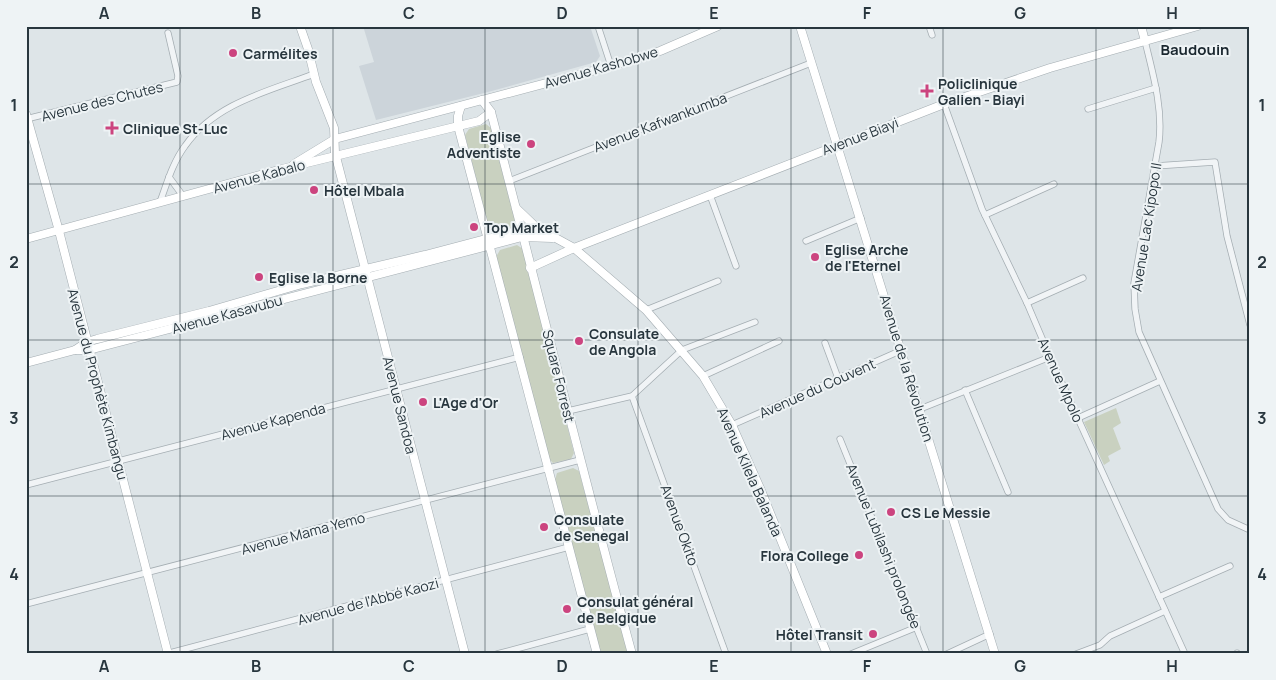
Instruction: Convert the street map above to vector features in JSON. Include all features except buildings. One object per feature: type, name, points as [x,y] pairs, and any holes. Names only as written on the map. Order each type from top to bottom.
[{"type":"street","name":"Avenue Sandoa","points":[[300,26],[314,74],[334,128],[336,156],[465,654]]},
{"type":"street","points":[[598,26],[611,66]]},
{"type":"street","name":"Avenue Kashobwe","points":[[482,100],[660,51],[701,30],[718,26]]},
{"type":"street","name":"Avenue de la Révolution","points":[[800,26],[996,654]]},
{"type":"street","points":[[929,26],[932,35]]},
{"type":"street","points":[[1141,26],[1145,41]]},
{"type":"street","name":"Avenue Biayi","points":[[530,268],[574,248],[944,104],[1044,70],[1198,26]]},
{"type":"street","name":"Avenue des Chutes","points":[[27,117],[177,82],[178,76],[168,33]]},
{"type":"street","name":"Avenue Lac Kipopo II","points":[[1145,41],[1156,88],[1161,126],[1136,271],[1134,292],[1139,332],[1218,509],[1223,516],[1234,524],[1250,530]]},
{"type":"street","name":"Avenue Kafwankumba","points":[[509,181],[811,63]]},
{"type":"street","points":[[160,202],[169,177],[186,145],[221,111],[235,103],[314,74]]},
{"type":"street","points":[[1088,109],[1156,88]]},
{"type":"street","points":[[490,111],[495,101],[501,95]]},
{"type":"street","points":[[288,168],[335,139],[482,100]]},
{"type":"street","name":"Square Forrest","points":[[482,100],[490,111],[509,181],[530,268],[553,349],[580,460],[632,654]]},
{"type":"street","name":"Avenue Mpolo","points":[[944,104],[985,215],[1027,303],[1185,654]]},
{"type":"street","points":[[461,106],[458,126],[597,654]]},
{"type":"street","name":"Avenue Kabalo","points":[[26,239],[288,168],[479,121],[490,111]]},
{"type":"street","name":"Avenue du Prophète Kimbangu","points":[[27,117],[167,653]]},
{"type":"street","points":[[1155,166],[1216,163],[1226,236],[1250,325]]},
{"type":"street","points":[[169,177],[183,196]]},
{"type":"street","points":[[985,215],[1054,184]]},
{"type":"street","points":[[710,195],[736,266]]},
{"type":"street","points":[[515,207],[538,230]]},
{"type":"street","points":[[806,241],[861,218]]},
{"type":"street","name":"Avenue Kilela Balanda","points":[[521,233],[538,230],[574,248],[646,310],[703,376],[732,426],[760,488],[827,654]]},
{"type":"street","name":"Avenue Kasavubu","points":[[26,363],[302,284],[366,273],[521,233],[554,238]]},
{"type":"street","points":[[1027,303],[1083,278]]},
{"type":"street","points":[[646,310],[718,281]]},
{"type":"street","points":[[568,411],[632,396],[682,350],[756,322]]},
{"type":"street","points":[[703,376],[779,341]]},
{"type":"street","points":[[825,344],[838,378]]},
{"type":"street","name":"Avenue du Couvent","points":[[732,426],[902,350]]},
{"type":"street","name":"Avenue Kapenda","points":[[26,485],[520,357]]},
{"type":"street","points":[[920,409],[1050,357]]},
{"type":"street","points":[[1078,418],[1160,381]]},
{"type":"street","points":[[965,390],[1008,492]]},
{"type":"street","name":"Avenue Okito","points":[[632,396],[726,654]]},
{"type":"street","name":"Avenue Lubilashi prolongée","points":[[840,439],[927,654]]},
{"type":"street","name":"Avenue Mama Yemo","points":[[26,604],[580,460]]},
{"type":"street","name":"Avenue de l'Abbé Kaozi","points":[[167,653],[570,547]]},
{"type":"street","points":[[1159,597],[1230,566]]},
{"type":"street","points":[[1076,654],[1100,645],[1110,636],[1165,611]]},
{"type":"street","points":[[851,654],[917,627]]},
{"type":"street","points":[[497,654],[590,629]]},
{"type":"street","points":[[947,654],[990,634]]},
{"type":"shaded area","points":[[363,26],[590,26],[600,56],[596,62],[376,120],[359,66],[374,62]]},
{"type":"green space","points":[[486,124],[491,128],[515,221],[511,228],[493,233],[489,229],[465,135],[469,129]]},
{"type":"green space","points":[[517,245],[523,249],[574,453],[571,459],[553,463],[549,459],[496,257],[500,250]]},
{"type":"green space","points":[[1116,408],[1121,423],[1113,428],[1121,449],[1108,456],[1110,461],[1104,465],[1084,422]]},
{"type":"green space","points":[[573,468],[579,471],[628,654],[601,654],[555,480],[557,473]]},
{"type":"place","name":"Carmélites","points":[[233,53]]},
{"type":"place","name":"Policlinique Galien - Biayi","points":[[927,91]]},
{"type":"place","name":"Clinique St-Luc","points":[[112,128]]},
{"type":"place","name":"Eglise Adventiste","points":[[531,144]]},
{"type":"place","name":"Hôtel Mbala","points":[[314,190]]},
{"type":"place","name":"Top Market","points":[[474,227]]},
{"type":"place","name":"Eglise Arche de l'Eternel","points":[[815,257]]},
{"type":"place","name":"Eglise la Borne","points":[[259,277]]},
{"type":"place","name":"Consulate de Angola","points":[[579,341]]},
{"type":"place","name":"L'Age d'Or","points":[[423,402]]},
{"type":"place","name":"CS Le Messie","points":[[891,512]]},
{"type":"place","name":"Consulate de Senegal","points":[[544,527]]},
{"type":"place","name":"Flora College","points":[[859,555]]},
{"type":"place","name":"Consulat général de Belgique","points":[[567,609]]},
{"type":"place","name":"Hôtel Transit","points":[[873,634]]},
{"type":"district","name":"Baudouin","points":[[1195,49]]}]
